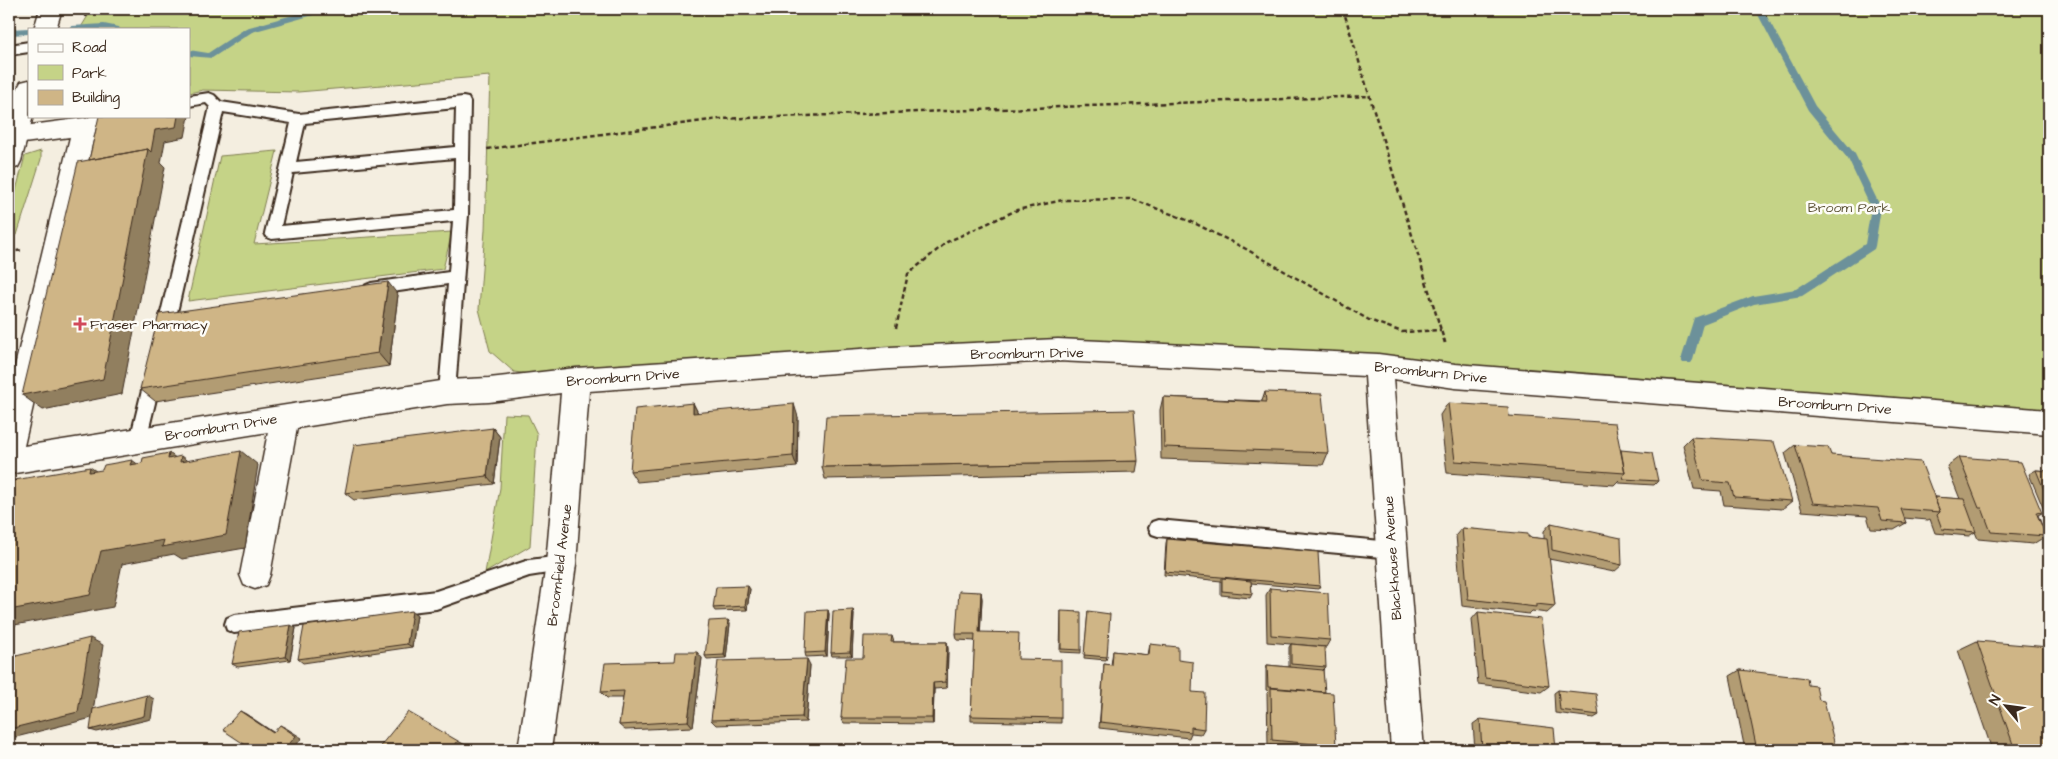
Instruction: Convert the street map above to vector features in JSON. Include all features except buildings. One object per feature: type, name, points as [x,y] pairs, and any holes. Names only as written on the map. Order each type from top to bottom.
[{"type":"street","points":[[12,148],[28,92]]},
{"type":"street","points":[[12,148],[93,121]]},
{"type":"street","points":[[9,449],[93,121]]},
{"type":"street","name":"Broomburn Drive","points":[[9,460],[448,392],[489,390],[576,380],[890,358],[1058,350],[1378,365],[1455,376],[2049,422]]},
{"type":"street","name":"Blackhouse Avenue","points":[[1378,365],[1407,750]]},
{"type":"street","name":"Broomfield Avenue","points":[[534,750],[561,564],[576,380]]},
{"type":"street","points":[[255,575],[285,417]]},
{"type":"lane","points":[[9,50],[28,46]]},
{"type":"lane","points":[[190,101],[209,98],[217,106],[300,119],[462,102],[462,214],[448,392]]},
{"type":"lane","points":[[161,345],[217,106]]},
{"type":"lane","points":[[300,119],[272,233],[462,214]]},
{"type":"lane","points":[[288,168],[462,152]]},
{"type":"lane","points":[[360,290],[456,277]]},
{"type":"lane","points":[[168,316],[187,314]]},
{"type":"lane","points":[[138,440],[156,364]]},
{"type":"lane","points":[[1158,528],[1392,550]]},
{"type":"lane","points":[[234,624],[436,600],[529,568],[561,564]]},
{"type":"path","points":[[86,17],[88,9]]},
{"type":"path","points":[[1343,9],[1455,376]]},
{"type":"path","points":[[462,152],[719,119],[1371,96]]},
{"type":"path","points":[[890,358],[908,274],[947,242],[1017,210],[1063,200],[1132,200],[1192,222],[1246,249],[1369,320],[1402,332],[1441,330]]},
{"type":"green space","name":"Broom Park","points":[[92,9],[2049,9],[2049,422],[1455,376],[1058,350],[576,380],[514,372],[490,351],[479,309],[485,230],[490,76],[298,92],[203,90],[190,93],[190,28],[81,28]]},
{"type":"green space","points":[[41,151],[41,159],[17,235],[9,237],[9,217],[25,156]]},
{"type":"green space","points":[[277,151],[254,244],[452,232],[443,269],[188,301],[220,156]]},
{"type":"green space","points":[[504,414],[528,415],[537,434],[530,546],[485,573],[500,488]]},
{"type":"waterway","points":[[190,53],[209,56],[249,30],[317,11],[332,9]]},
{"type":"waterway","points":[[1687,360],[1698,321],[1753,300],[1798,293],[1870,246],[1876,208],[1852,157],[1811,108],[1759,9]]},
{"type":"waterway","points":[[88,28],[110,28]]},
{"type":"waterway","points":[[9,32],[28,31]]},
{"type":"place","name":"Fraser Pharmacy","points":[[80,324]]}]
